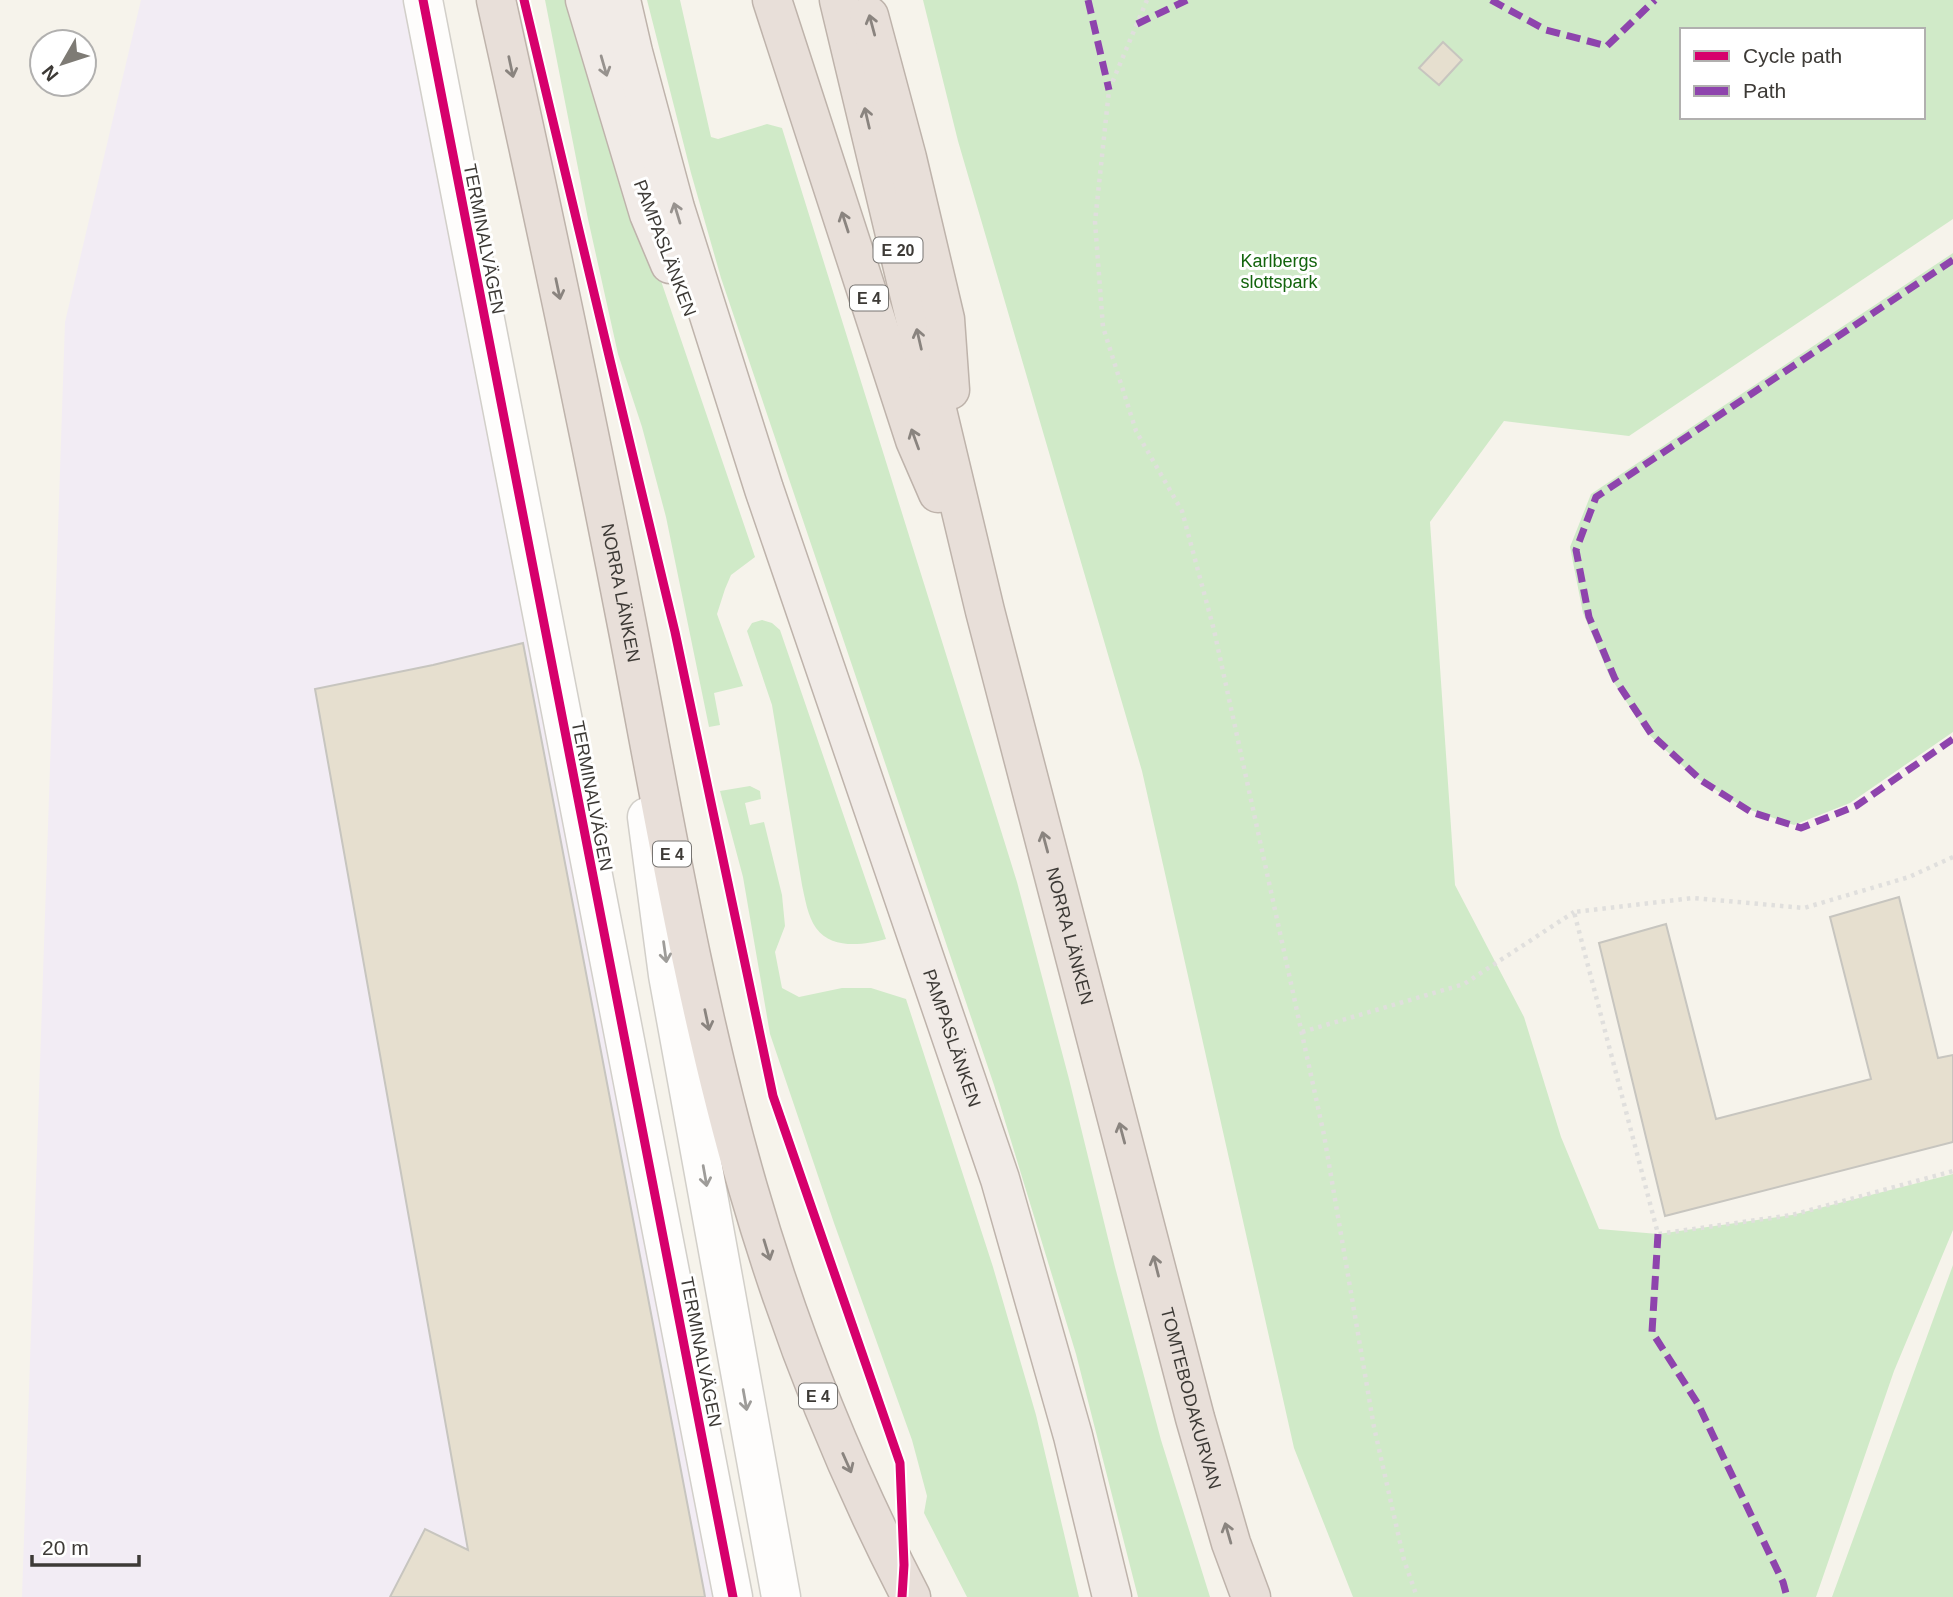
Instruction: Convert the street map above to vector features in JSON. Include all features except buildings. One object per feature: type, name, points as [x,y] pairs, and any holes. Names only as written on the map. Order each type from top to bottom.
[{"type":"highway","name":"NORRA LÄNKEN","points":[[496,0],[607,520],[699,987],[747,1185],[817,1393],[884,1545],[911,1597]]},
{"type":"highway","name":"NORRA LÄNKEN","points":[[772,0],[915,440],[980,592]]},
{"type":"highway","name":"NORRA LÄNKEN","points":[[839,0],[980,592],[1139,1199]]},
{"type":"highway","points":[[865,0],[907,158],[945,318],[958,501]]},
{"type":"highway","name":"TOMTEBODAKURVAN","points":[[1139,1199],[1231,1544],[1251,1597]]},
{"type":"main road","name":"PAMPASLÄNKEN","points":[[585,0],[649,214],[764,489]]},
{"type":"main road","name":"PAMPASLÄNKEN","points":[[621,0],[675,208],[764,489],[1000,1179],[1073,1436],[1112,1597]]},
{"type":"street","name":"TERMINALVÄGEN","points":[[423,0],[733,1597]]},
{"type":"street","points":[[607,520],[668,975],[781,1597]]},
{"type":"path","points":[[1147,0],[1109,90],[1095,222],[1103,327],[1136,430],[1182,511],[1214,630],[1324,1135],[1374,1427],[1404,1560],[1417,1597]]},
{"type":"path","points":[[1302,1032],[1464,984],[1574,912],[1693,898],[1804,908],[1909,877],[1953,857]]},
{"type":"path","points":[[1574,912],[1658,1234],[1792,1215],[1953,1171]]},
{"type":"shaded area","points":[[141,0],[424,0],[736,1597],[22,1597],[65,322]]},
{"type":"green space","points":[[545,0],[574,0],[642,225],[755,557],[731,575],[717,614],[743,686],[714,693],[720,725],[709,727],[666,517],[642,427],[618,354],[588,219]]},
{"type":"green space","points":[[647,0],[680,0],[711,137],[718,139],[767,124],[782,128],[1017,882],[1161,1440],[1210,1597],[1138,1597],[1076,1354],[994,1085],[721,278]]},
{"type":"green space","name":"Karlbergs slottspark","points":[[923,0],[1953,0],[1953,219],[1629,436],[1504,421],[1430,522],[1455,885],[1524,1017],[1561,1137],[1599,1229],[1658,1234],[1792,1215],[1953,1174],[1953,1230],[1894,1371],[1816,1597],[1353,1597],[1294,1448],[1142,771],[958,141]]},
{"type":"green space","points":[[1953,253],[1953,732],[1850,803],[1794,825],[1745,808],[1696,778],[1646,732],[1609,675],[1583,613],[1570,547],[1591,494]]},
{"type":"green space","points":[[762,620],[772,623],[780,630],[886,939],[858,944],[839,943],[823,935],[811,919],[802,885],[772,705],[747,631],[752,623]]},
{"type":"green space","points":[[750,786],[760,791],[761,799],[745,803],[750,825],[764,822],[782,895],[785,926],[775,952],[782,988],[799,997],[842,988],[871,988],[906,999],[993,1267],[1036,1415],[1079,1597],[967,1597],[924,1513],[927,1496],[912,1440],[770,1034],[743,877],[720,791]]},
{"type":"green space","points":[[1953,1265],[1953,1597],[1832,1597]]},
{"type":"marked path","points":[[1088,0],[1109,90]]},
{"type":"marked path","points":[[1137,24],[1187,0]]},
{"type":"marked path","points":[[1491,0],[1546,30],[1607,46],[1655,0]]},
{"type":"marked path","points":[[1953,260],[1596,497],[1576,550],[1589,617],[1615,679],[1652,735],[1702,781],[1751,812],[1801,828],[1856,806],[1953,739]]},
{"type":"marked path","points":[[1658,1234],[1652,1332],[1698,1404],[1783,1582],[1787,1597]]},
{"type":"cycle path","points":[[423,0],[733,1597]]},
{"type":"cycle path","points":[[524,0],[675,632],[773,1096],[900,1463],[904,1565],[902,1597]]}]
